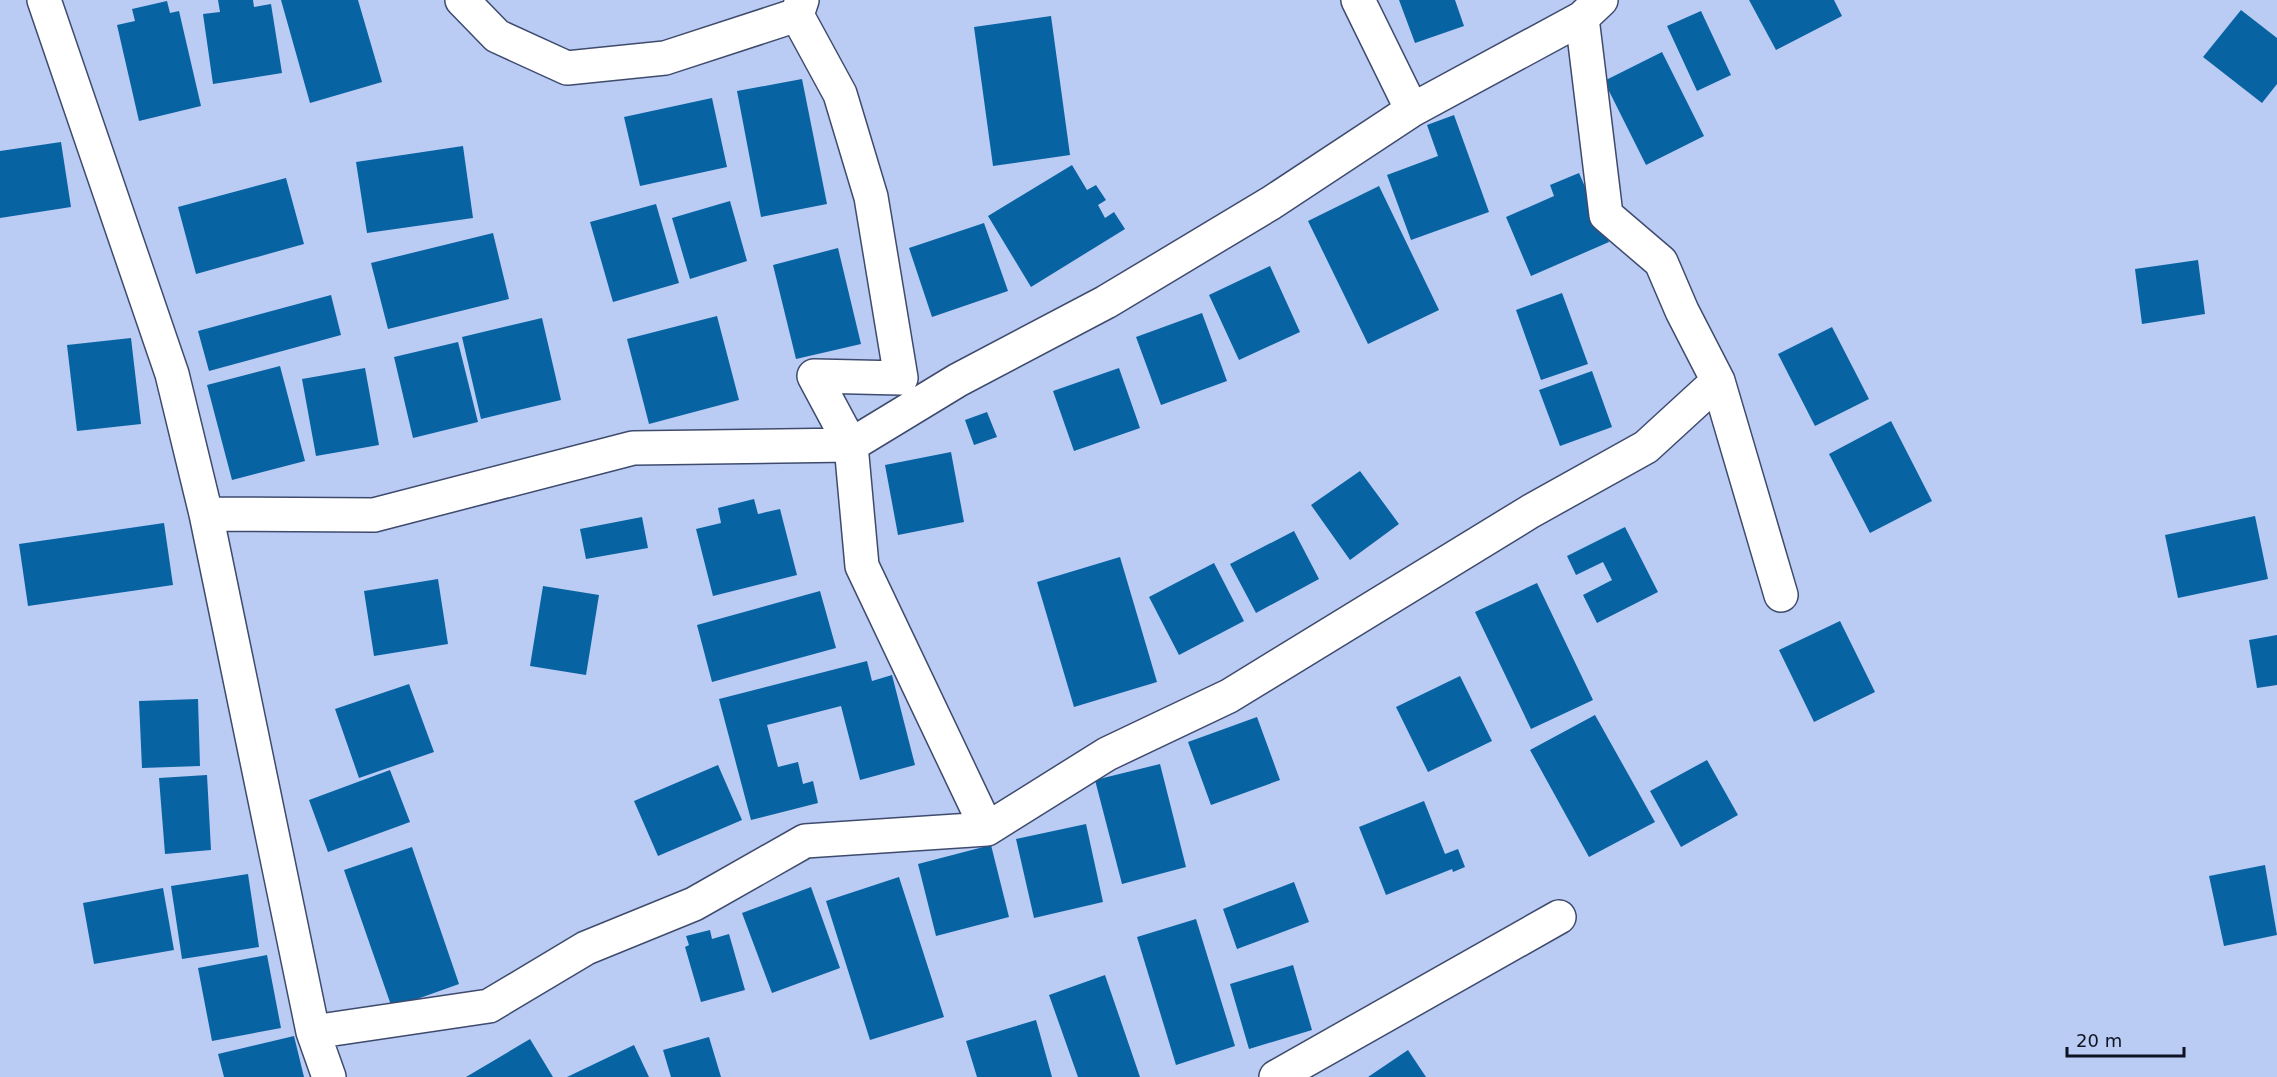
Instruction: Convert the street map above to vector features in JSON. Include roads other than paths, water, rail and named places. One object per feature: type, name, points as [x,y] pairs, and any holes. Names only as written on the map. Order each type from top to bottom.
[{"type":"street","points":[[44,0],[172,374],[206,514],[313,1032],[329,1077]]},
{"type":"street","points":[[462,0],[497,36],[567,68],[665,58],[800,7],[840,94],[871,197],[901,378],[814,376],[851,445],[862,566],[987,829]]},
{"type":"street","points":[[1358,0],[1412,110]]},
{"type":"street","points":[[206,514],[374,515],[633,448],[851,445],[958,380],[1106,302],[1271,203],[1412,110],[1591,9],[1606,215],[1661,262],[1682,311],[1718,381],[1781,595]]},
{"type":"street","points":[[313,1032],[489,1006],[586,948],[694,904],[805,841],[987,829],[1107,754],[1229,696],[1531,511],[1646,447],[1718,381]]},
{"type":"street","points":[[1276,1077],[1559,917]]}]
